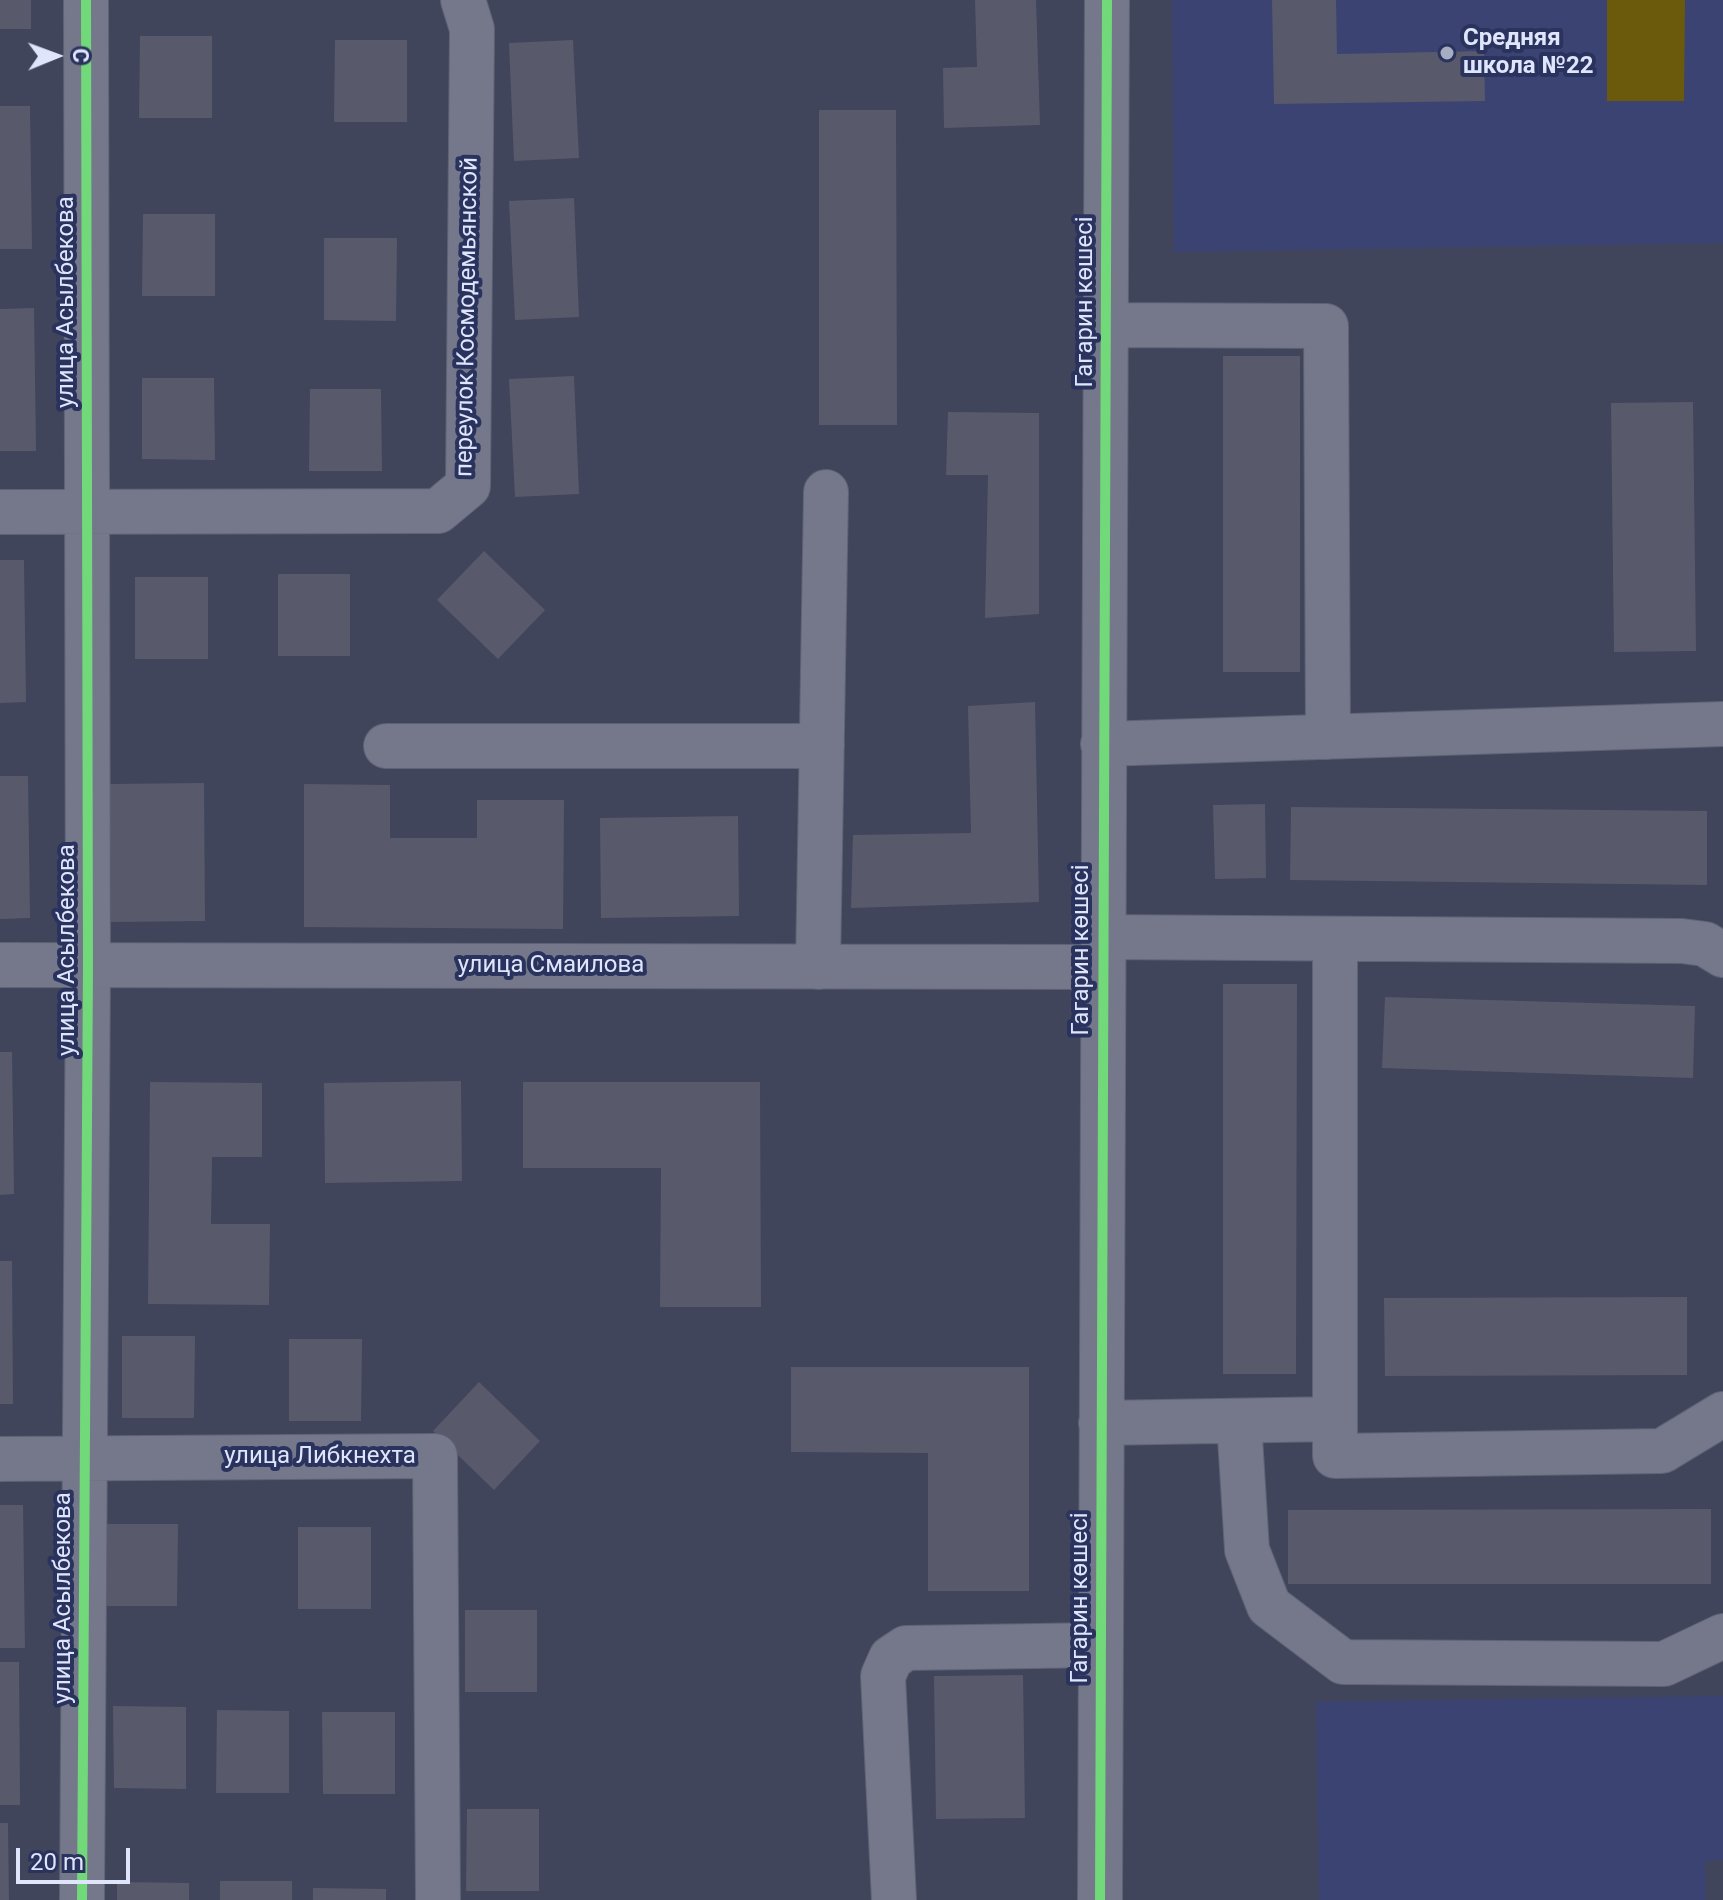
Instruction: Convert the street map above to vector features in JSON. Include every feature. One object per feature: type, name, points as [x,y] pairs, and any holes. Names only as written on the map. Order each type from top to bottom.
[{"type":"street","name":"улица Асылбекова","points":[[82,1900],[88,965],[86,0]]},
{"type":"street","name":"переулок Космодемьянской","points":[[0,512],[438,511],[468,486],[472,29],[463,0]]},
{"type":"street","name":"Гагарин көшесі","points":[[1100,1900],[1107,0]]},
{"type":"street","points":[[1106,325],[1326,326],[1328,737]]},
{"type":"street","points":[[818,967],[826,492]]},
{"type":"street","points":[[1103,744],[1723,724]]},
{"type":"street","points":[[386,746],[822,746]]},
{"type":"street","points":[[1335,940],[1335,1456],[1662,1451],[1723,1414]]},
{"type":"street","name":"улица Смаилова","points":[[0,965],[818,967],[1335,940],[1682,941],[1705,944],[1723,955]]},
{"type":"street","points":[[1101,1423],[1335,1419]]},
{"type":"street","points":[[1239,1421],[1247,1550],[1269,1606],[1343,1662],[1664,1664],[1723,1636]]},
{"type":"street","name":"улица Либкнехта","points":[[0,1459],[435,1456],[438,1900]]},
{"type":"street","points":[[894,1900],[883,1676],[891,1658],[906,1648],[1101,1645]]},
{"type":"shaded area","points":[[1172,0],[1723,0],[1723,243],[1174,252]]},
{"type":"shaded area","points":[[1607,0],[1685,0],[1684,101],[1607,101]]},
{"type":"shaded area","points":[[1723,1696],[1723,1860],[1705,1861],[1706,1900],[1319,1900],[1316,1702]]},
{"type":"building","points":[[0,0],[31,0],[31,29],[0,29]]},
{"type":"building","points":[[975,0],[1036,0],[1040,125],[944,128],[943,68],[977,67]]},
{"type":"building","name":"Средняя школа №22","points":[[1272,0],[1336,0],[1337,54],[1484,51],[1485,101],[1274,104]]},
{"type":"building","points":[[140,36],[212,36],[212,118],[139,118]]},
{"type":"building","points":[[335,40],[407,40],[407,122],[334,122]]},
{"type":"building","points":[[573,40],[579,158],[514,161],[509,43]]},
{"type":"building","points":[[0,106],[30,106],[32,249],[0,249]]},
{"type":"building","points":[[819,110],[896,110],[897,425],[819,425]]},
{"type":"building","points":[[574,198],[579,317],[515,320],[509,201]]},
{"type":"building","points":[[143,214],[215,214],[215,296],[142,296]]},
{"type":"building","points":[[324,238],[397,238],[396,321],[324,320]]},
{"type":"building","points":[[34,308],[36,451],[0,451],[0,309]]},
{"type":"building","points":[[1223,356],[1300,356],[1300,672],[1223,672]]},
{"type":"building","points":[[574,376],[579,494],[515,497],[509,379]]},
{"type":"building","points":[[142,378],[214,378],[215,460],[142,459]]},
{"type":"building","points":[[310,389],[381,389],[382,471],[309,471]]},
{"type":"building","points":[[1693,402],[1696,651],[1614,652],[1611,403]]},
{"type":"building","points":[[948,412],[1039,413],[1039,614],[985,618],[988,475],[946,475]]},
{"type":"building","points":[[484,551],[545,610],[498,659],[437,600]]},
{"type":"building","points":[[0,560],[24,560],[26,702],[0,703]]},
{"type":"building","points":[[278,574],[350,574],[350,656],[278,656]]},
{"type":"building","points":[[135,577],[208,577],[208,659],[135,659]]},
{"type":"building","points":[[1035,702],[1039,902],[851,908],[853,835],[971,833],[968,706]]},
{"type":"building","points":[[0,776],[28,776],[30,918],[0,919]]},
{"type":"building","points":[[204,783],[205,921],[111,922],[109,784]]},
{"type":"building","points":[[304,784],[390,785],[390,838],[477,838],[477,800],[564,800],[563,929],[304,927]]},
{"type":"building","points":[[1265,804],[1266,878],[1215,879],[1213,805]]},
{"type":"building","points":[[1291,807],[1707,811],[1707,885],[1290,880]]},
{"type":"building","points":[[738,816],[739,916],[601,918],[600,818]]},
{"type":"building","points":[[1223,984],[1297,984],[1296,1374],[1223,1374]]},
{"type":"building","points":[[1385,997],[1695,1006],[1693,1078],[1382,1068]]},
{"type":"building","points":[[0,1052],[12,1052],[14,1194],[0,1195]]},
{"type":"building","points":[[461,1081],[462,1181],[325,1183],[324,1083]]},
{"type":"building","points":[[150,1082],[262,1083],[262,1157],[212,1157],[211,1224],[270,1224],[269,1305],[148,1304]]},
{"type":"building","points":[[523,1082],[760,1082],[761,1307],[660,1307],[661,1168],[523,1168]]},
{"type":"building","points":[[0,1261],[12,1261],[13,1404],[0,1404]]},
{"type":"building","points":[[1687,1297],[1687,1375],[1385,1376],[1384,1298]]},
{"type":"building","points":[[122,1336],[195,1336],[194,1418],[122,1418]]},
{"type":"building","points":[[289,1339],[362,1339],[361,1421],[289,1421]]},
{"type":"building","points":[[791,1367],[1029,1367],[1029,1591],[928,1591],[928,1453],[791,1452]]},
{"type":"building","points":[[479,1382],[540,1441],[494,1490],[433,1431]]},
{"type":"building","points":[[0,1505],[23,1505],[25,1648],[0,1648]]},
{"type":"building","points":[[1711,1509],[1711,1584],[1288,1584],[1288,1510]]},
{"type":"building","points":[[105,1524],[178,1524],[177,1606],[105,1606]]},
{"type":"building","points":[[298,1527],[371,1527],[371,1609],[298,1609]]},
{"type":"building","points":[[465,1610],[537,1610],[537,1692],[465,1692]]},
{"type":"building","points":[[0,1662],[19,1662],[20,1805],[0,1805]]},
{"type":"building","points":[[1023,1675],[1025,1818],[936,1819],[934,1676]]},
{"type":"building","points":[[113,1706],[186,1707],[186,1789],[114,1788]]},
{"type":"building","points":[[217,1710],[289,1711],[289,1793],[216,1793]]},
{"type":"building","points":[[322,1712],[395,1712],[395,1794],[323,1794]]},
{"type":"building","points":[[467,1809],[539,1809],[539,1891],[466,1891]]},
{"type":"building","points":[[0,1823],[8,1823],[9,1900],[0,1900]]},
{"type":"building","points":[[220,1881],[292,1881],[292,1900],[220,1900]]},
{"type":"building","points":[[117,1882],[189,1883],[189,1900],[117,1900]]},
{"type":"building","points":[[313,1888],[386,1889],[386,1900],[313,1900]]},
{"type":"cycle path","points":[[82,1900],[88,965],[86,0]]},
{"type":"cycle path","points":[[1100,1900],[1107,0]]},
{"type":"place","name":"Средняя школа №22","points":[[1447,53]]}]
